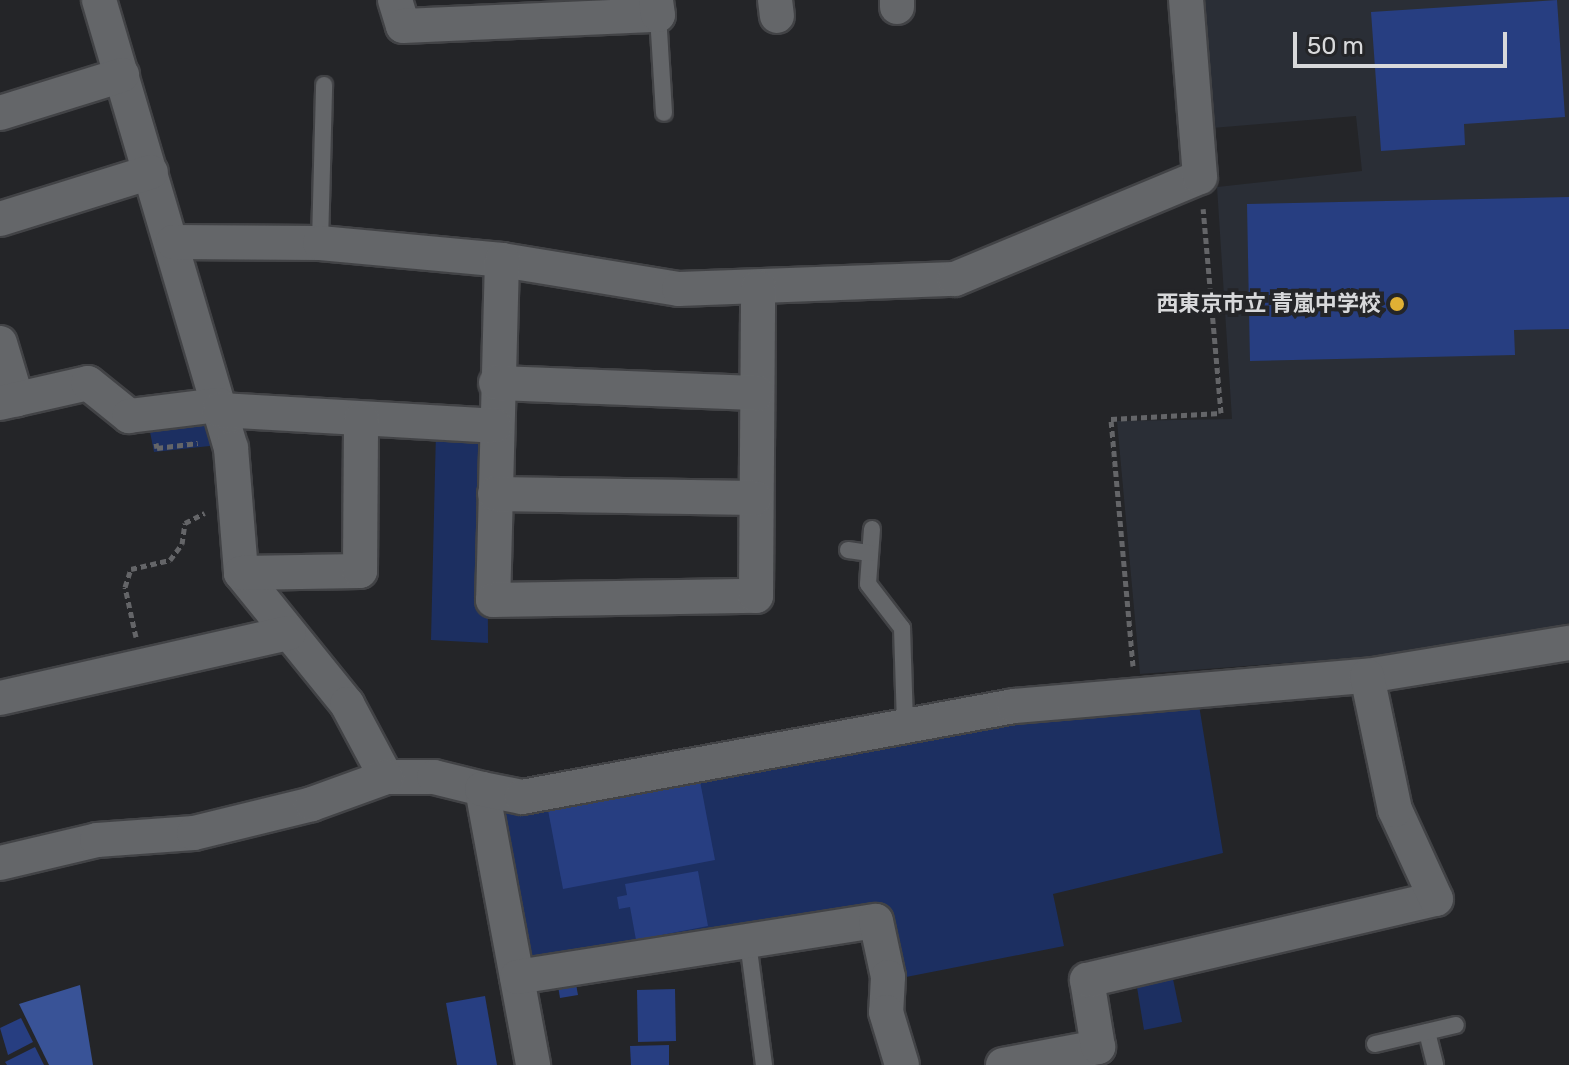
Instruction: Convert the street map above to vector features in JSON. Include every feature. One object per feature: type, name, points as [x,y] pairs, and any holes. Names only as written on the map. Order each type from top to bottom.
[{"type":"street","points":[[99,0],[173,242],[231,448],[241,573],[347,704],[386,777]]},
{"type":"street","points":[[395,0],[403,26],[657,8]]},
{"type":"street","points":[[173,242],[320,243],[502,260],[679,289],[955,279],[1200,177],[1186,0]]},
{"type":"street","points":[[0,113],[122,75]]},
{"type":"street","points":[[0,219],[151,172]]},
{"type":"street","points":[[502,260],[496,383],[493,600],[756,596],[758,287]]},
{"type":"street","points":[[0,343],[9,402],[88,383],[129,416],[220,407],[495,426]]},
{"type":"street","points":[[496,383],[757,393]]},
{"type":"street","points":[[241,573],[360,571],[361,419]]},
{"type":"street","points":[[495,494],[755,498]]},
{"type":"street","points":[[0,698],[289,633]]},
{"type":"street","points":[[0,863],[97,840],[194,833],[312,804],[386,777],[434,777],[522,797],[1014,706],[1367,676],[1569,643]]},
{"type":"street","points":[[1003,1065],[1098,1047],[1087,980],[1436,899],[1395,810],[1367,676]]},
{"type":"street","points":[[482,789],[533,1065]]},
{"type":"street","points":[[517,977],[876,921],[888,977],[886,1012],[902,1065]]},
{"type":"lane","points":[[657,8],[664,113]]},
{"type":"lane","points":[[320,243],[324,85]]},
{"type":"lane","points":[[872,529],[868,584],[902,628],[905,725]]},
{"type":"lane","points":[[848,550],[870,553]]},
{"type":"lane","points":[[748,942],[764,1065]]},
{"type":"lane","points":[[1375,1044],[1456,1025]]},
{"type":"lane","points":[[1427,1032],[1435,1065]]},
{"type":"path","points":[[1135,694],[1111,419],[1221,413],[1200,177]]},
{"type":"path","points":[[143,665],[125,587],[131,569],[170,560],[182,544],[185,523],[203,513],[236,507]]},
{"type":"shaded area","name":"西東京市立 青嵐中学校","points":[[1201,0],[1569,0],[1569,623],[1434,652],[1140,674],[1117,421],[1232,419],[1217,187],[1362,171],[1356,116],[1212,128]]},
{"type":"shaded area","points":[[211,410],[219,445],[154,452],[147,417]]},
{"type":"shaded area","points":[[436,431],[487,434],[488,643],[431,640]]},
{"type":"shaded area","points":[[1198,699],[1223,853],[1053,894],[1064,946],[901,978],[887,907],[535,959],[523,954],[495,813],[505,803],[1015,716]]},
{"type":"shaded area","points":[[1169,960],[1182,1022],[1144,1030],[1134,969]]},
{"type":"shaded area","points":[[80,985],[93,1065],[49,1065],[19,1004]]},
{"type":"building","points":[[1557,0],[1565,117],[1464,124],[1465,145],[1381,151],[1371,12]]},
{"type":"building","points":[[1569,197],[1569,329],[1514,330],[1515,355],[1250,361],[1247,204]]},
{"type":"building","points":[[700,781],[715,860],[563,889],[548,810]]},
{"type":"building","points":[[698,871],[708,926],[636,940],[630,907],[619,909],[617,897],[627,895],[625,884]]},
{"type":"building","points":[[576,984],[578,995],[560,998],[558,986]]},
{"type":"building","points":[[675,989],[676,1041],[638,1042],[637,990]]},
{"type":"building","points":[[485,996],[497,1065],[457,1065],[446,1003]]},
{"type":"building","points":[[21,1018],[33,1042],[8,1055],[0,1028]]},
{"type":"building","points":[[669,1045],[669,1065],[631,1065],[630,1046]]},
{"type":"building","points":[[35,1047],[44,1065],[7,1065],[5,1062]]},
{"type":"place","name":"西東京市立 青嵐中学校","points":[[1397,304]]}]
